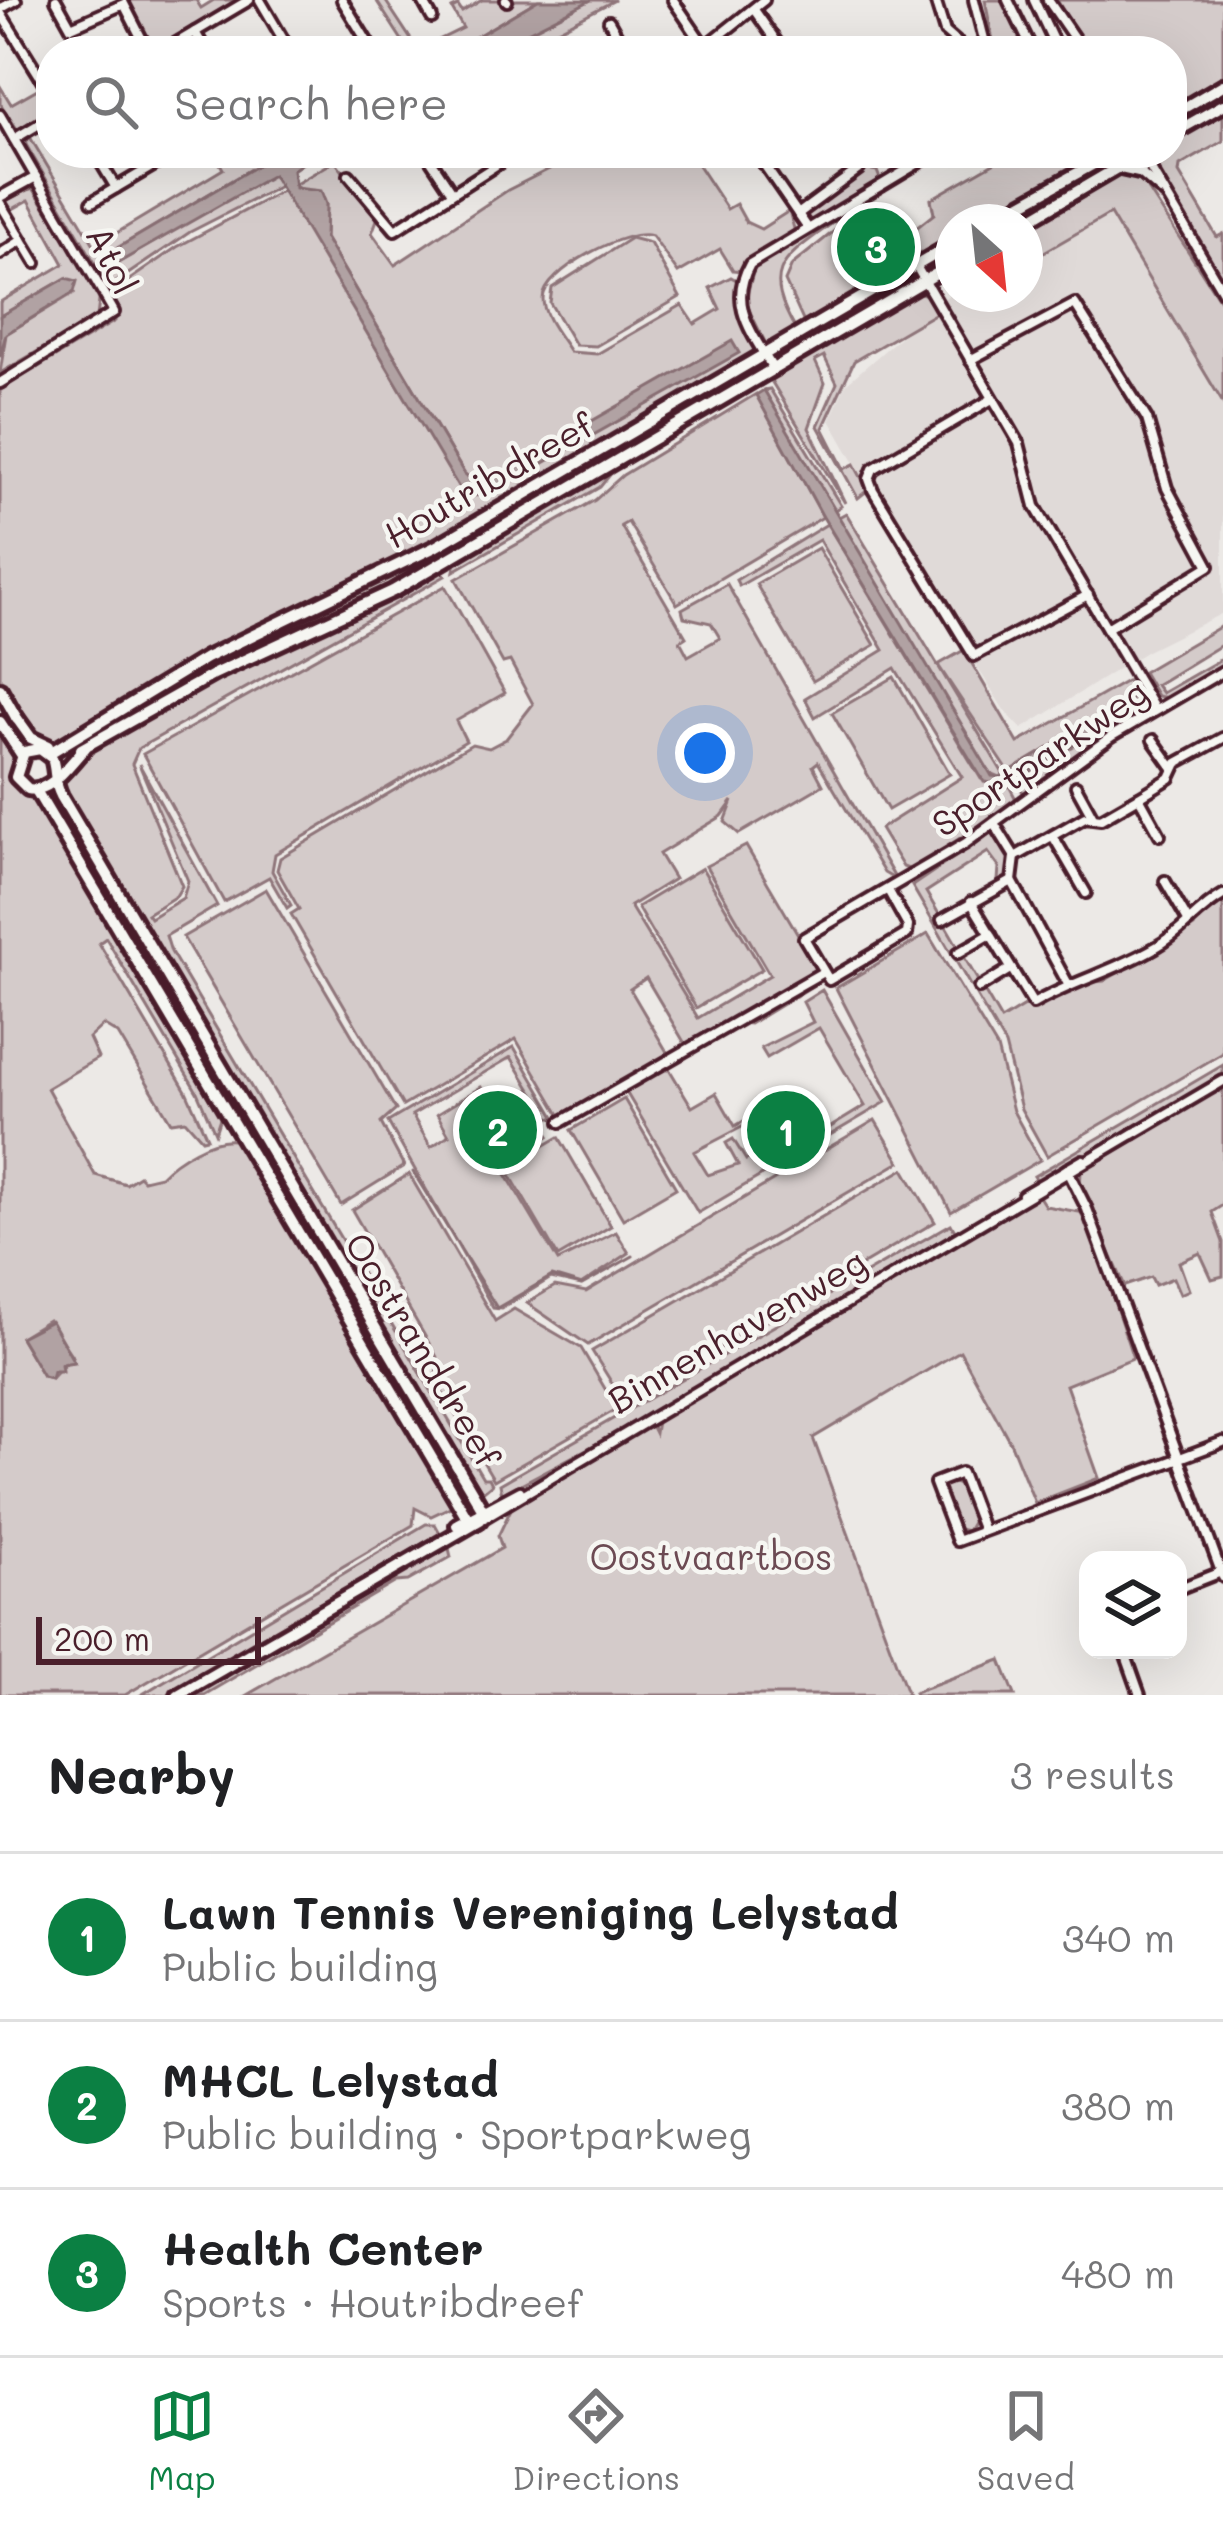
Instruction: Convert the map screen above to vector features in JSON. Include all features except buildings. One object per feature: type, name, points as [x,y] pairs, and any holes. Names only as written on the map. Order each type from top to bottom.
[{"type":"main road","points":[[1187,106],[1223,85]]},
{"type":"main road","points":[[1187,125],[1223,105]]},
{"type":"main road","points":[[1020,204],[1082,168]]},
{"type":"main road","points":[[1043,211],[1097,178],[1104,168]]},
{"type":"main road","name":"Houtribdreef","points":[[53,770],[78,736],[206,658],[435,547],[935,255]]},
{"type":"main road","name":"Houtribdreef","points":[[53,770],[214,674],[393,590],[935,275]]},
{"type":"main road","points":[[0,689],[32,739],[49,746],[78,736]]},
{"type":"main road","points":[[16,717],[24,753]]},
{"type":"main road","points":[[3,726],[24,753],[53,770],[37,792]]},
{"type":"main road","name":"Oostranddreef","points":[[24,753],[27,782],[40,785],[53,770],[477,1516]]},
{"type":"main road","name":"Oostranddreef","points":[[24,753],[18,781],[37,792],[477,1516]]},
{"type":"main road","name":"Binnenhavenweg","points":[[178,1695],[477,1516]]},
{"type":"street","points":[[16,0],[0,11],[36,70]]},
{"type":"street","points":[[56,0],[70,27],[124,4],[144,36]]},
{"type":"street","points":[[188,36],[249,0]]},
{"type":"street","points":[[260,0],[281,36]]},
{"type":"street","points":[[342,0],[364,36]]},
{"type":"street","points":[[422,0],[432,18]]},
{"type":"street","points":[[673,0],[694,36]]},
{"type":"street","points":[[720,36],[764,0]]},
{"type":"street","points":[[935,0],[950,36]]},
{"type":"street","points":[[974,0],[983,36]]},
{"type":"street","points":[[1008,0],[1026,36]]},
{"type":"street","points":[[1034,0],[1051,36]]},
{"type":"street","points":[[1048,0],[1071,36]]},
{"type":"street","points":[[754,11],[772,36]]},
{"type":"street","points":[[609,21],[618,36]]},
{"type":"street","points":[[195,32],[197,36]]},
{"type":"street","name":"Atol","points":[[0,115],[114,312],[0,383]]},
{"type":"street","points":[[14,139],[36,126]]},
{"type":"street","points":[[104,168],[116,188]]},
{"type":"street","points":[[92,202],[153,168]]},
{"type":"street","points":[[436,168],[452,192]]},
{"type":"street","points":[[349,175],[395,230],[487,168]]},
{"type":"street","points":[[766,168],[807,226]]},
{"type":"street","points":[[798,214],[860,168]]},
{"type":"street","points":[[774,370],[740,307],[744,275],[755,259],[909,168]]},
{"type":"street","points":[[1151,168],[1223,292]]},
{"type":"street","points":[[36,176],[0,200],[36,262]]},
{"type":"street","points":[[0,254],[22,240]]},
{"type":"street","points":[[916,266],[1018,442],[1035,506],[1155,710]]},
{"type":"street","points":[[970,360],[1066,304],[1075,304],[1147,419],[1167,488],[1208,566],[1107,628]]},
{"type":"street","points":[[992,399],[872,469],[868,479],[873,490],[974,656],[1088,595]]},
{"type":"street","name":"Sportparkweg","points":[[823,972],[805,938],[994,823],[1155,710],[1223,670]]},
{"type":"street","points":[[1015,857],[1085,817],[1094,819],[1138,797],[1170,778],[1173,768],[1222,739]]},
{"type":"street","points":[[1153,740],[1173,768]]},
{"type":"street","points":[[1076,786],[1094,819]]},
{"type":"street","points":[[1138,797],[1160,835]]},
{"type":"street","points":[[994,823],[1015,857],[1012,881],[1068,984]]},
{"type":"street","points":[[1053,836],[1085,893]]},
{"type":"street","points":[[942,920],[1012,881]]},
{"type":"street","points":[[1165,881],[1187,919]]},
{"type":"street","points":[[561,1123],[823,972],[829,980],[907,934],[908,926],[888,890]]},
{"type":"street","points":[[971,902],[1031,1003],[1068,984],[1097,979],[1157,946],[1223,895]]},
{"type":"street","points":[[958,953],[991,934]]},
{"type":"street","points":[[979,988],[1010,969]]},
{"type":"street","name":"Binnenhavenweg","points":[[477,1516],[1223,1082]]},
{"type":"street","points":[[1069,1172],[1222,1575],[1187,1586]]},
{"type":"street","points":[[983,1532],[961,1473],[935,1483],[957,1541],[983,1532],[1223,1442]]},
{"type":"street","points":[[1127,1659],[1140,1695]]},
{"type":"shaded area","points":[[538,0],[591,0],[520,36],[477,36]]},
{"type":"shaded area","points":[[253,168],[296,168],[295,188],[321,191],[326,204],[325,238],[464,473],[478,486],[732,341],[739,353],[487,495],[470,496],[459,488],[273,175],[111,267],[109,253]]},
{"type":"shaded area","points":[[1114,205],[1223,402],[1223,613],[1145,652],[1022,729],[1004,710],[911,561],[830,420],[846,384],[935,307],[935,312],[1043,312],[1043,241]]},
{"type":"shaded area","points":[[66,278],[77,281],[74,292],[6,334],[0,357],[0,316]]},
{"type":"shaded area","points":[[764,390],[992,776],[1000,777],[1134,697],[1139,707],[1005,785],[984,782],[823,517],[756,395]]},
{"type":"shaded area","points":[[51,1321],[74,1362],[61,1364],[62,1371],[53,1371],[51,1378],[43,1376],[20,1337]]},
{"type":"green space","points":[[125,0],[196,0],[201,8],[214,0],[240,0],[180,36],[147,36]]},
{"type":"green space","points":[[376,0],[385,0],[409,36],[399,36]]},
{"type":"green space","points":[[482,0],[501,0],[505,7],[516,0],[538,0],[477,36],[447,36],[463,28],[452,9],[458,6],[462,12]]},
{"type":"green space","points":[[591,0],[615,0],[546,36],[520,36]]},
{"type":"green space","points":[[985,0],[1004,0],[1022,36],[992,36]]},
{"type":"green space","points":[[1057,0],[1223,0],[1223,79],[1187,100],[1187,36],[1078,36]]},
{"type":"green space","points":[[0,86],[11,104],[36,90],[36,120],[17,129],[0,103]]},
{"type":"green space","points":[[1223,111],[1223,141],[1187,162],[1187,131]]},
{"type":"green space","points":[[30,137],[36,162],[25,143]]},
{"type":"green space","points":[[40,168],[48,168],[95,246],[222,168],[253,168],[109,253],[111,267],[271,174],[282,185],[190,232],[109,287]]},
{"type":"green space","points":[[323,168],[340,168],[378,217],[372,233],[395,265],[508,190],[551,168],[700,168],[727,209],[736,204],[746,222],[761,229],[789,211],[795,232],[751,258],[742,271],[733,270],[720,249],[678,273],[652,236],[640,235],[571,264],[547,288],[543,299],[549,320],[570,352],[597,354],[682,305],[695,324],[720,309],[710,288],[731,277],[740,282],[737,302],[756,354],[422,549],[255,625],[61,740],[50,742],[31,732],[0,680],[0,390],[115,321],[112,292],[177,247],[284,190],[459,487],[487,495],[612,423],[732,342],[478,486],[464,473],[325,238],[326,204],[314,191],[303,192],[294,185]]},
{"type":"green space","points":[[862,168],[877,171],[880,179],[812,222],[804,217]]},
{"type":"green space","points":[[985,168],[1072,168],[1012,204],[935,204],[935,249],[805,325],[785,281],[792,265],[838,228],[860,279],[916,249],[911,232],[934,214],[931,199]]},
{"type":"green space","points":[[1156,168],[1180,168],[1217,237],[1223,234],[1223,285]]},
{"type":"green space","points":[[1119,173],[1142,180],[1223,305],[1223,403],[1110,214],[1043,253],[1043,217]]},
{"type":"green space","points":[[33,188],[100,293],[97,317],[0,373],[6,334],[74,293],[66,278],[0,316],[0,302],[64,264],[29,200],[11,210],[5,201]]},
{"type":"green space","points":[[830,217],[834,222],[791,256],[779,278],[785,309],[796,330],[766,344],[745,302],[755,265]]},
{"type":"green space","points":[[631,238],[650,243],[680,297],[596,346],[575,345],[550,303],[552,288]]},
{"type":"green space","points":[[918,292],[927,295],[938,312],[854,361],[823,428],[844,469],[854,464],[868,490],[858,498],[818,426],[837,383],[824,356],[815,361],[825,383],[809,428],[845,503],[770,379]]},
{"type":"green space","points":[[770,389],[841,506],[833,511],[764,390]]},
{"type":"green space","points":[[756,394],[823,517],[677,604],[628,522],[621,526],[686,637],[680,641],[688,656],[720,638],[711,623],[684,617],[682,609],[727,584],[896,880],[884,873],[818,762],[813,766],[823,785],[739,834],[725,822],[733,801],[722,816],[659,854],[674,879],[630,906],[698,1018],[770,975],[706,866],[746,846],[819,970],[817,983],[750,1024],[734,1022],[687,1047],[646,978],[630,989],[670,1057],[562,1118],[516,1039],[403,1106],[291,914],[299,909],[277,870],[280,858],[472,744],[489,748],[506,739],[533,704],[510,661],[503,663],[456,579],[595,500],[623,475]]},
{"type":"green space","points":[[613,471],[600,487],[454,571],[456,562]]},
{"type":"green space","points":[[846,513],[1004,775],[988,772],[837,518]]},
{"type":"green space","points":[[827,524],[981,779],[1008,784],[1017,801],[911,870],[903,867],[880,829],[962,777],[895,668],[815,717],[805,698],[884,650],[819,540],[739,586],[736,580]]},
{"type":"green space","points":[[818,548],[875,645],[813,681],[756,584]]},
{"type":"green space","points":[[428,559],[431,565],[244,649],[60,752],[255,637]]},
{"type":"green space","points":[[442,571],[445,576],[139,748],[132,764],[182,886],[176,896],[147,914],[150,918],[183,898],[188,881],[139,764],[217,906],[166,936],[171,952],[483,1478],[489,1478],[492,1484],[480,1494],[220,1062],[60,783],[69,764],[248,661]]},
{"type":"green space","points":[[445,586],[505,693],[456,721],[466,741],[275,854],[272,871],[291,905],[287,908],[269,877],[224,902],[143,754]]},
{"type":"green space","points":[[1223,625],[1223,644],[1156,685],[1162,693],[1223,658],[1223,666],[1168,698],[1157,696],[1143,672]]},
{"type":"green space","points":[[964,650],[1018,743],[1132,678],[1148,707],[1025,795],[1015,781],[1139,707],[1133,698],[1009,772],[938,665]]},
{"type":"green space","points":[[894,677],[950,774],[888,810],[832,713]]},
{"type":"green space","points":[[0,730],[14,755],[15,781],[37,797],[220,1118],[215,1133],[197,1092],[106,938],[99,943],[186,1091],[207,1138],[202,1139],[185,1120],[171,1122],[118,1034],[103,1025],[89,1038],[98,1058],[47,1088],[95,1175],[126,1184],[139,1176],[143,1180],[160,1176],[206,1145],[238,1141],[452,1506],[431,1516],[415,1508],[413,1525],[125,1695],[0,1695]],"holes":[[[48,1320],[72,1356],[51,1378],[43,1376],[20,1337]]]},
{"type":"green space","points":[[55,790],[239,1105],[236,1118],[43,795]]},
{"type":"green space","points":[[992,832],[1010,859],[1009,879],[998,881],[999,867],[988,852],[926,892],[1001,1020],[1029,1003],[1034,1009],[1072,984],[1104,981],[1194,927],[1194,916],[1223,898],[1223,1053],[1047,1156],[1021,1109],[1005,1045],[912,886]]},
{"type":"green space","points":[[702,868],[762,969],[696,1008],[637,907]]},
{"type":"green space","points":[[266,889],[396,1110],[381,1123],[404,1166],[341,1205],[183,937]]},
{"type":"green space","points":[[928,934],[997,1048],[1013,1111],[1040,1160],[951,1212],[836,988]]},
{"type":"green space","points":[[822,990],[886,1102],[698,1213],[626,1092],[668,1067],[692,1107],[716,1093],[735,1126],[761,1111],[756,1100],[762,1097],[771,1112],[694,1152],[708,1175],[738,1165],[726,1143],[733,1139],[746,1160],[753,1156],[758,1164],[781,1150],[785,1155],[865,1106],[819,1028],[767,1058],[761,1048],[813,1022],[803,1002]]},
{"type":"green space","points":[[514,1047],[557,1120],[547,1116],[511,1057],[412,1115],[431,1147],[449,1135],[437,1114],[481,1087],[495,1109],[523,1093],[549,1136],[500,1164],[558,1261],[616,1232],[629,1253],[581,1285],[551,1278],[501,1309],[493,1308],[388,1122]]},
{"type":"green space","points":[[1223,1065],[1223,1077],[1039,1184],[1034,1176]]},
{"type":"green space","points":[[1223,1087],[1223,1205],[1212,1212],[1223,1242],[1223,1276],[1212,1279],[1200,1253],[1179,1262],[1189,1290],[1180,1294],[1173,1278],[1155,1285],[1151,1277],[1125,1286],[1080,1186],[1081,1172]]},
{"type":"green space","points":[[624,1099],[676,1188],[623,1219],[571,1130]]},
{"type":"green space","points":[[875,1120],[900,1162],[588,1345],[527,1303],[555,1286],[586,1292]]},
{"type":"green space","points":[[243,1130],[251,1132],[473,1495],[462,1501]]},
{"type":"green space","points":[[559,1137],[611,1226],[558,1257],[506,1168]]},
{"type":"green space","points":[[904,1169],[935,1222],[625,1404],[592,1351]]},
{"type":"green space","points":[[409,1174],[495,1321],[514,1309],[581,1348],[617,1409],[494,1480],[436,1382],[437,1357],[352,1210]]},
{"type":"green space","name":"Oostvaartbos","points":[[1038,1195],[1045,1206],[1085,1213],[1133,1358],[1066,1385],[1099,1478],[1035,1503],[1011,1444],[960,1351],[813,1438],[908,1695],[247,1695],[502,1548],[498,1536],[512,1507],[651,1425],[655,1433],[657,1421]]},
{"type":"green space","points":[[951,1224],[956,1233],[628,1427],[502,1494],[500,1484]]},
{"type":"green space","points":[[948,1481],[962,1486],[974,1519],[967,1531],[955,1528],[941,1490]]},
{"type":"green space","points":[[426,1524],[435,1524],[440,1533],[167,1695],[141,1695]]},
{"type":"green space","points":[[448,1544],[451,1557],[408,1581],[396,1582],[204,1695],[186,1695]]},
{"type":"green space","points":[[1001,1660],[1015,1695],[915,1695],[914,1692]]},
{"type":"waterway","points":[[413,1172],[497,1308],[552,1276],[582,1285],[633,1256]]},
{"type":"place","name":"Health Center","points":[[876,247]]},
{"type":"place","name":"MHCL Lelystad","points":[[498,1130]]},
{"type":"place","name":"Lawn Tennis Vereniging Lelystad","points":[[786,1130]]}]
